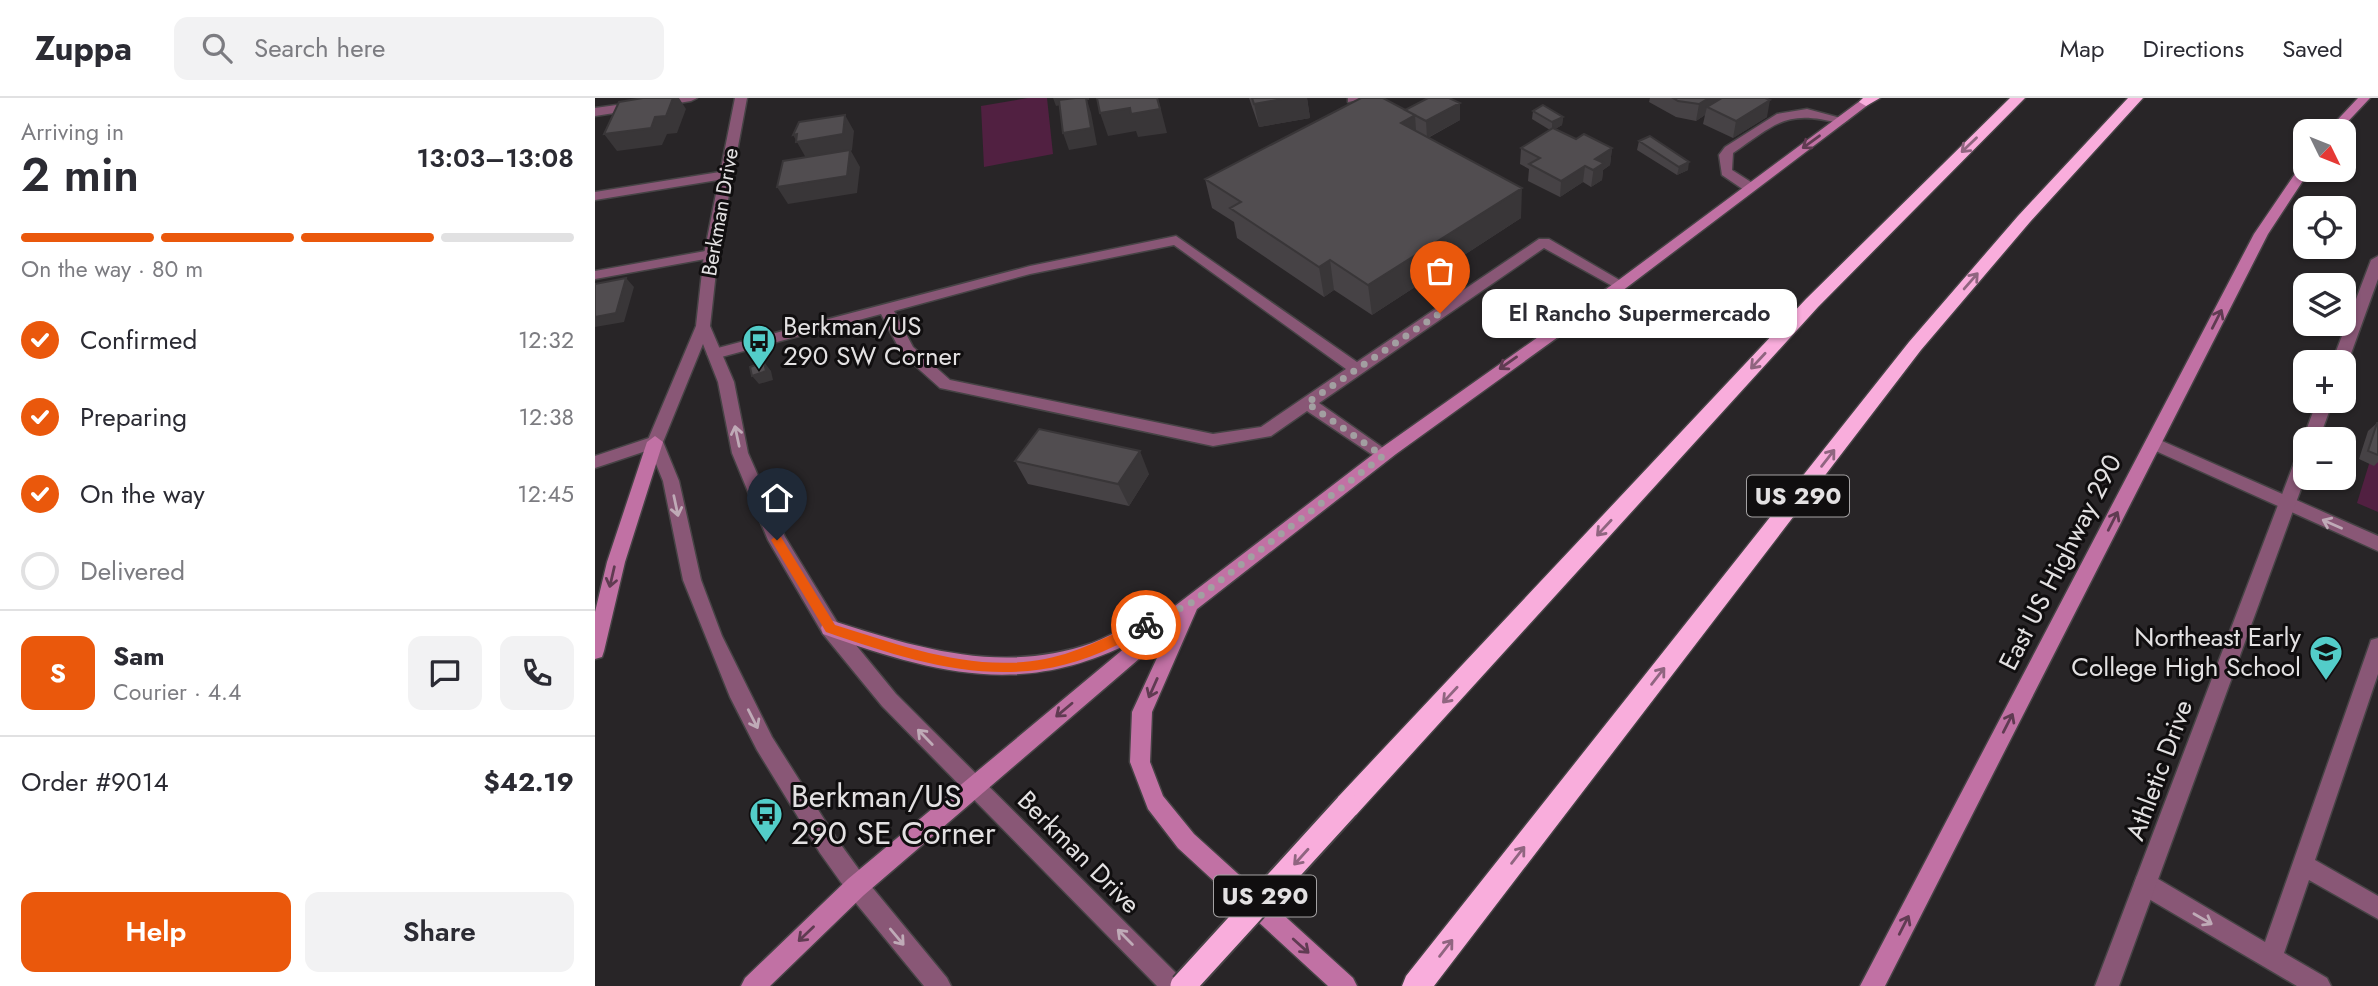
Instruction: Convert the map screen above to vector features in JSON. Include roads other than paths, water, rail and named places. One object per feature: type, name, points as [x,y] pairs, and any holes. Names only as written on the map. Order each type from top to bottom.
[{"type":"highway","name":"US 290","points":[[1184,986],[1812,303],[2018,98]]},
{"type":"highway","name":"US 290","points":[[1416,986],[1915,345],[2024,219],[2136,98]]},
{"type":"main road","points":[[2344,119],[2364,98]]},
{"type":"main road","points":[[753,986],[856,887],[973,785],[1191,603],[1383,456],[1621,285],[1748,187],[1870,99]]},
{"type":"main road","name":"East US Highway 290","points":[[1872,986],[2261,234],[2296,182]]},
{"type":"main road","points":[[595,651],[616,562],[655,442]]},
{"type":"main road","points":[[830,628],[937,662],[996,669],[1045,664],[1097,649],[1191,603]]},
{"type":"main road","points":[[1191,603],[1142,712],[1140,762],[1154,802],[1186,841],[1345,986]]},
{"type":"street","points":[[595,112],[691,98]]},
{"type":"street","name":"Berkman Drive","points":[[655,442],[703,326],[711,254],[741,98]]},
{"type":"street","points":[[1748,187],[1726,172],[1725,155],[1729,150],[1780,116],[1796,110],[1819,112],[1842,120]]},
{"type":"street","points":[[595,196],[726,175]]},
{"type":"street","points":[[715,354],[1030,270],[1176,240],[1356,369]]},
{"type":"street","points":[[885,308],[907,350],[946,384],[1213,440],[1265,432],[1544,242],[1621,285]]},
{"type":"street","points":[[595,275],[711,254]]},
{"type":"street","points":[[2344,350],[2378,260]]},
{"type":"street","name":"Berkman Drive","points":[[703,326],[726,382],[740,453],[777,540],[830,628],[889,700],[1173,986]]},
{"type":"street","points":[[1307,403],[1383,456]]},
{"type":"street","points":[[595,462],[655,442],[670,479],[691,579],[733,681],[779,772],[856,887],[939,986]]},
{"type":"street","points":[[2153,443],[2378,544]]},
{"type":"street","name":"Athletic Drive","points":[[2107,986],[2293,487]]},
{"type":"street","points":[[2271,958],[2378,646]]},
{"type":"street","points":[[2303,865],[2378,908]]},
{"type":"street","points":[[2145,884],[2319,986]]},
{"type":"place","name":"El Rancho Supermercado","points":[[1440,313]]},
{"type":"place","name":"Berkman/US 290 SW Corner","points":[[759,371]]},
{"type":"place","name":"Northeast Early College High School","points":[[2326,682]]},
{"type":"place","name":"Berkman/US 290 SE Corner","points":[[766,844]]}]
